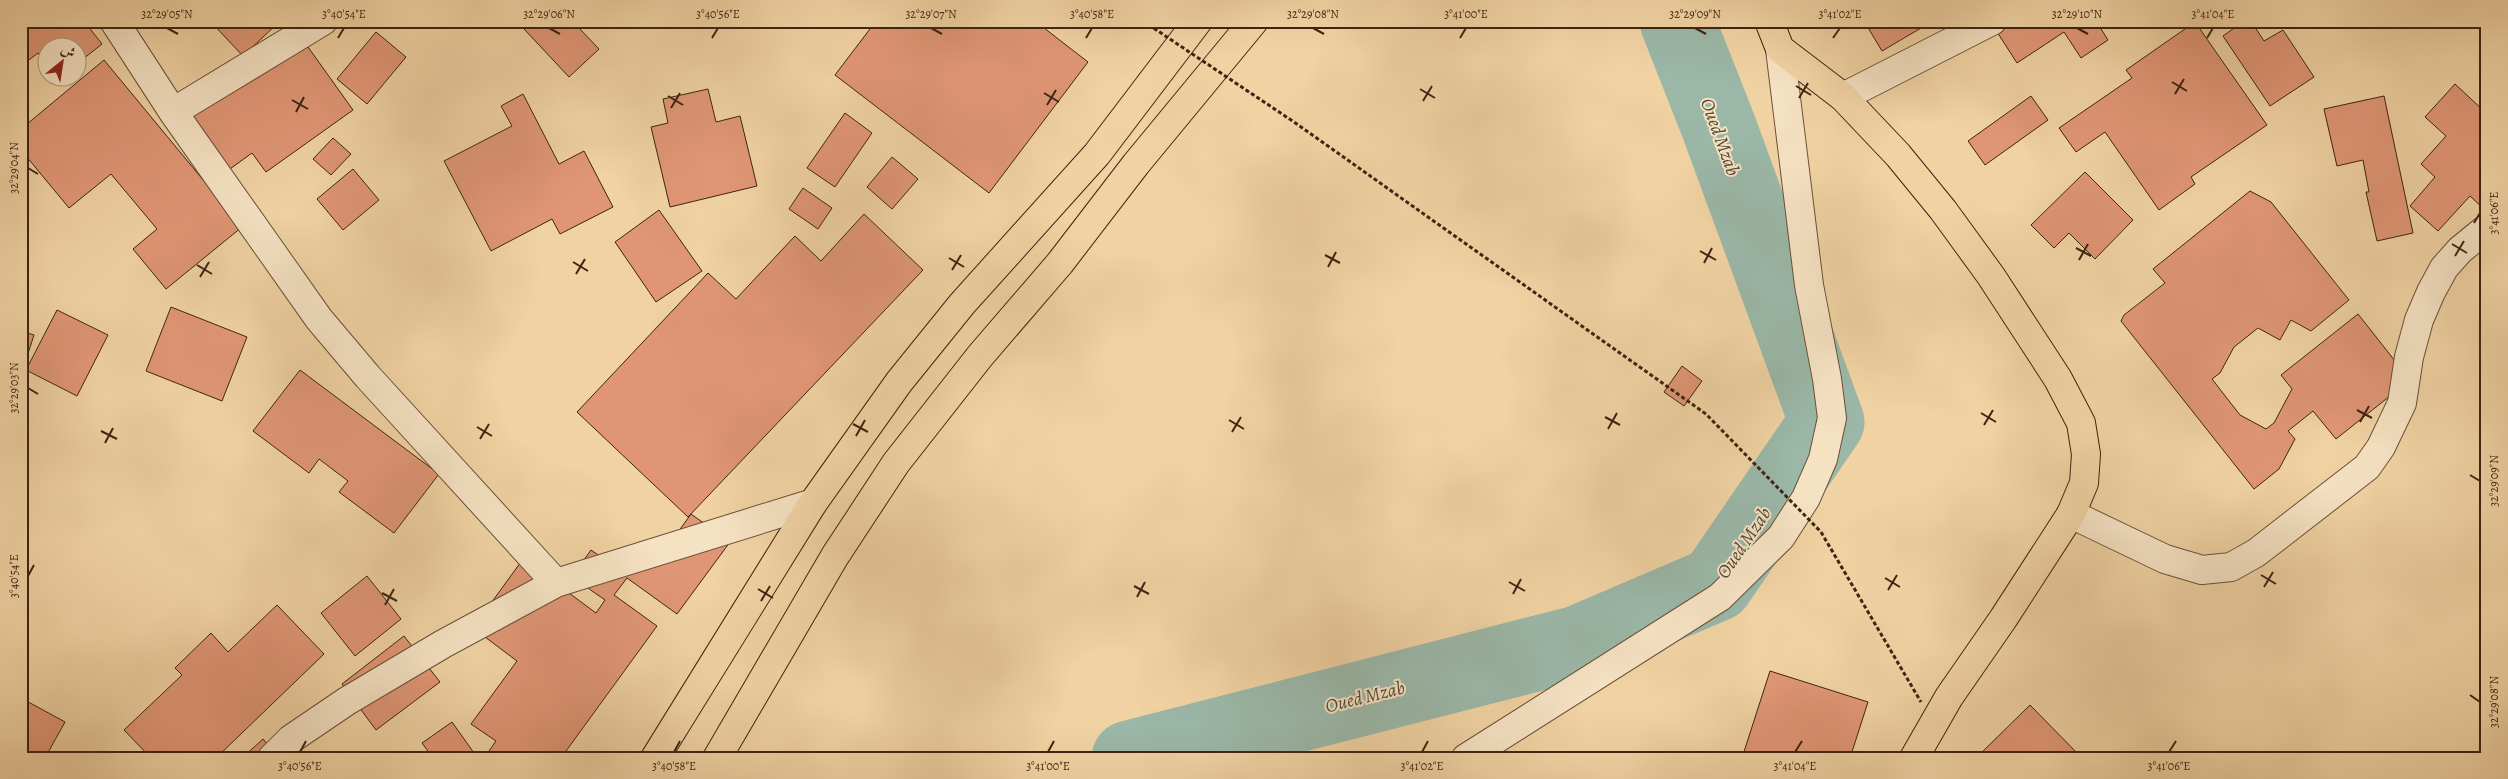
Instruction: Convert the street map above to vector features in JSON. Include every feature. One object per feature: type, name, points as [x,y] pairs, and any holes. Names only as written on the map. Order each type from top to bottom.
[{"type":"main road","points":[[655,758],[813,503],[899,382],[962,304],[1097,154],[1198,21]]},
{"type":"main road","points":[[717,758],[835,556],[896,463],[980,356],[1060,263],[1136,164],[1254,21]]},
{"type":"main road","points":[[1769,21],[1780,49],[1843,97],[1898,155],[1943,210],[1991,276],[2058,379],[2081,423],[2086,454],[2084,482],[2071,514],[2003,619],[1949,697],[1914,758]]},
{"type":"street","points":[[114,21],[173,112],[319,319],[374,384],[556,583]]},
{"type":"street","points":[[173,112],[324,21]]},
{"type":"street","points":[[1843,97],[1992,21]]},
{"type":"street","points":[[1477,755],[1720,597],[1782,538],[1806,498],[1823,459],[1832,418],[1827,379],[1809,285],[1780,49]]},
{"type":"street","points":[[2071,514],[2164,559],[2202,570],[2231,567],[2256,552],[2367,466],[2381,447],[2402,403],[2409,358],[2419,320],[2431,292],[2444,268],[2460,250],[2487,228]]},
{"type":"street","points":[[272,758],[291,739],[347,701],[443,644],[556,583],[813,503]]},
{"type":"path","points":[[1144,21],[1294,122],[1706,414],[1821,532],[1921,702]]},
{"type":"building","points":[[21,21],[84,21],[102,44],[88,55],[88,38],[38,38],[38,53],[21,66]]},
{"type":"building","points":[[210,21],[280,21],[243,56]]},
{"type":"building","points":[[532,21],[586,21],[579,28],[599,49],[569,77],[524,29]]},
{"type":"building","points":[[876,21],[1035,21],[1088,62],[989,193],[835,75]]},
{"type":"building","points":[[1864,21],[1933,21],[1882,51]]},
{"type":"building","points":[[1990,21],[2096,21],[2108,40],[2081,58],[2064,32],[2017,63]]},
{"type":"building","points":[[2244,21],[2251,21],[2264,41],[2283,30],[2314,77],[2270,106],[2223,36]]},
{"type":"building","points":[[2195,22],[2267,125],[2191,177],[2195,184],[2159,210],[2105,132],[2076,152],[2059,128],[2132,78],[2126,70]]},
{"type":"building","points":[[293,26],[353,110],[266,172],[252,153],[223,174],[176,109]]},
{"type":"building","points":[[376,32],[406,57],[367,104],[337,79]]},
{"type":"building","points":[[104,60],[242,227],[166,289],[133,249],[157,229],[111,174],[69,208],[21,150],[21,129],[70,88],[88,88],[88,73]]},
{"type":"building","points":[[2455,84],[2485,112],[2487,110],[2487,212],[2470,196],[2438,231],[2410,206],[2435,177],[2421,164],[2446,136],[2425,117]]},
{"type":"building","points":[[708,89],[716,122],[740,116],[757,186],[670,207],[651,127],[668,123],[663,99]]},
{"type":"building","points":[[523,94],[559,164],[584,151],[613,207],[560,234],[552,219],[491,251],[444,161],[512,126],[501,106]]},
{"type":"building","points":[[2031,96],[2048,120],[1985,165],[1968,141]]},
{"type":"building","points":[[2384,96],[2413,233],[2377,241],[2366,192],[2369,192],[2363,160],[2337,166],[2324,109]]},
{"type":"building","points":[[845,113],[872,133],[835,187],[807,168]]},
{"type":"building","points":[[333,138],[351,154],[331,175],[313,159]]},
{"type":"building","points":[[892,157],[918,179],[892,209],[867,187]]},
{"type":"building","points":[[353,169],[379,200],[343,230],[317,199]]},
{"type":"building","points":[[2085,172],[2133,220],[2095,259],[2069,233],[2054,248],[2031,225]]},
{"type":"building","points":[[803,188],[832,208],[818,229],[789,209]]},
{"type":"building","points":[[2250,191],[2271,202],[2349,300],[2311,331],[2291,320],[2280,340],[2258,328],[2234,347],[2220,373],[2212,379],[2240,415],[2266,429],[2274,423],[2292,389],[2281,375],[2358,314],[2410,380],[2336,439],[2313,411],[2288,431],[2295,439],[2279,469],[2254,489],[2121,321],[2124,315],[2165,283],[2153,269]]},
{"type":"building","points":[[659,210],[702,271],[656,302],[615,242]]},
{"type":"building","points":[[864,214],[923,270],[688,517],[577,412],[708,273],[736,299],[795,236],[821,261]]},
{"type":"building","points":[[171,307],[247,337],[222,401],[146,371]]},
{"type":"building","points":[[57,310],[108,335],[77,396],[26,370]]},
{"type":"building","points":[[21,331],[34,335],[21,375]]},
{"type":"building","points":[[1682,366],[1702,381],[1684,406],[1664,392]]},
{"type":"building","points":[[300,370],[439,474],[394,533],[339,492],[348,481],[319,459],[309,473],[253,431]]},
{"type":"building","points":[[691,514],[730,542],[677,614],[627,578],[614,595],[657,626],[561,758],[498,758],[489,751],[496,741],[471,724],[517,661],[473,628],[523,559],[596,613],[605,600],[572,577],[591,550],[615,567],[655,564]]},
{"type":"building","points":[[367,576],[401,619],[355,656],[321,613]]},
{"type":"building","points":[[277,605],[324,654],[216,758],[151,758],[124,730],[182,675],[175,668],[211,633],[228,652]]},
{"type":"building","points":[[404,636],[440,682],[376,730],[342,684]]},
{"type":"building","points":[[1770,671],[1868,702],[1850,758],[1742,758]]},
{"type":"building","points":[[21,698],[65,722],[45,758],[21,758]]},
{"type":"building","points":[[2030,705],[2082,758],[1976,758]]},
{"type":"building","points":[[452,722],[474,753],[467,758],[433,758],[422,743]]},
{"type":"building","points":[[263,739],[279,758],[242,758]]},
{"type":"waterway","name":"Oued Mzab","points":[[1129,758],[1578,643],[1716,584],[1827,422],[1718,125],[1677,21]]}]
